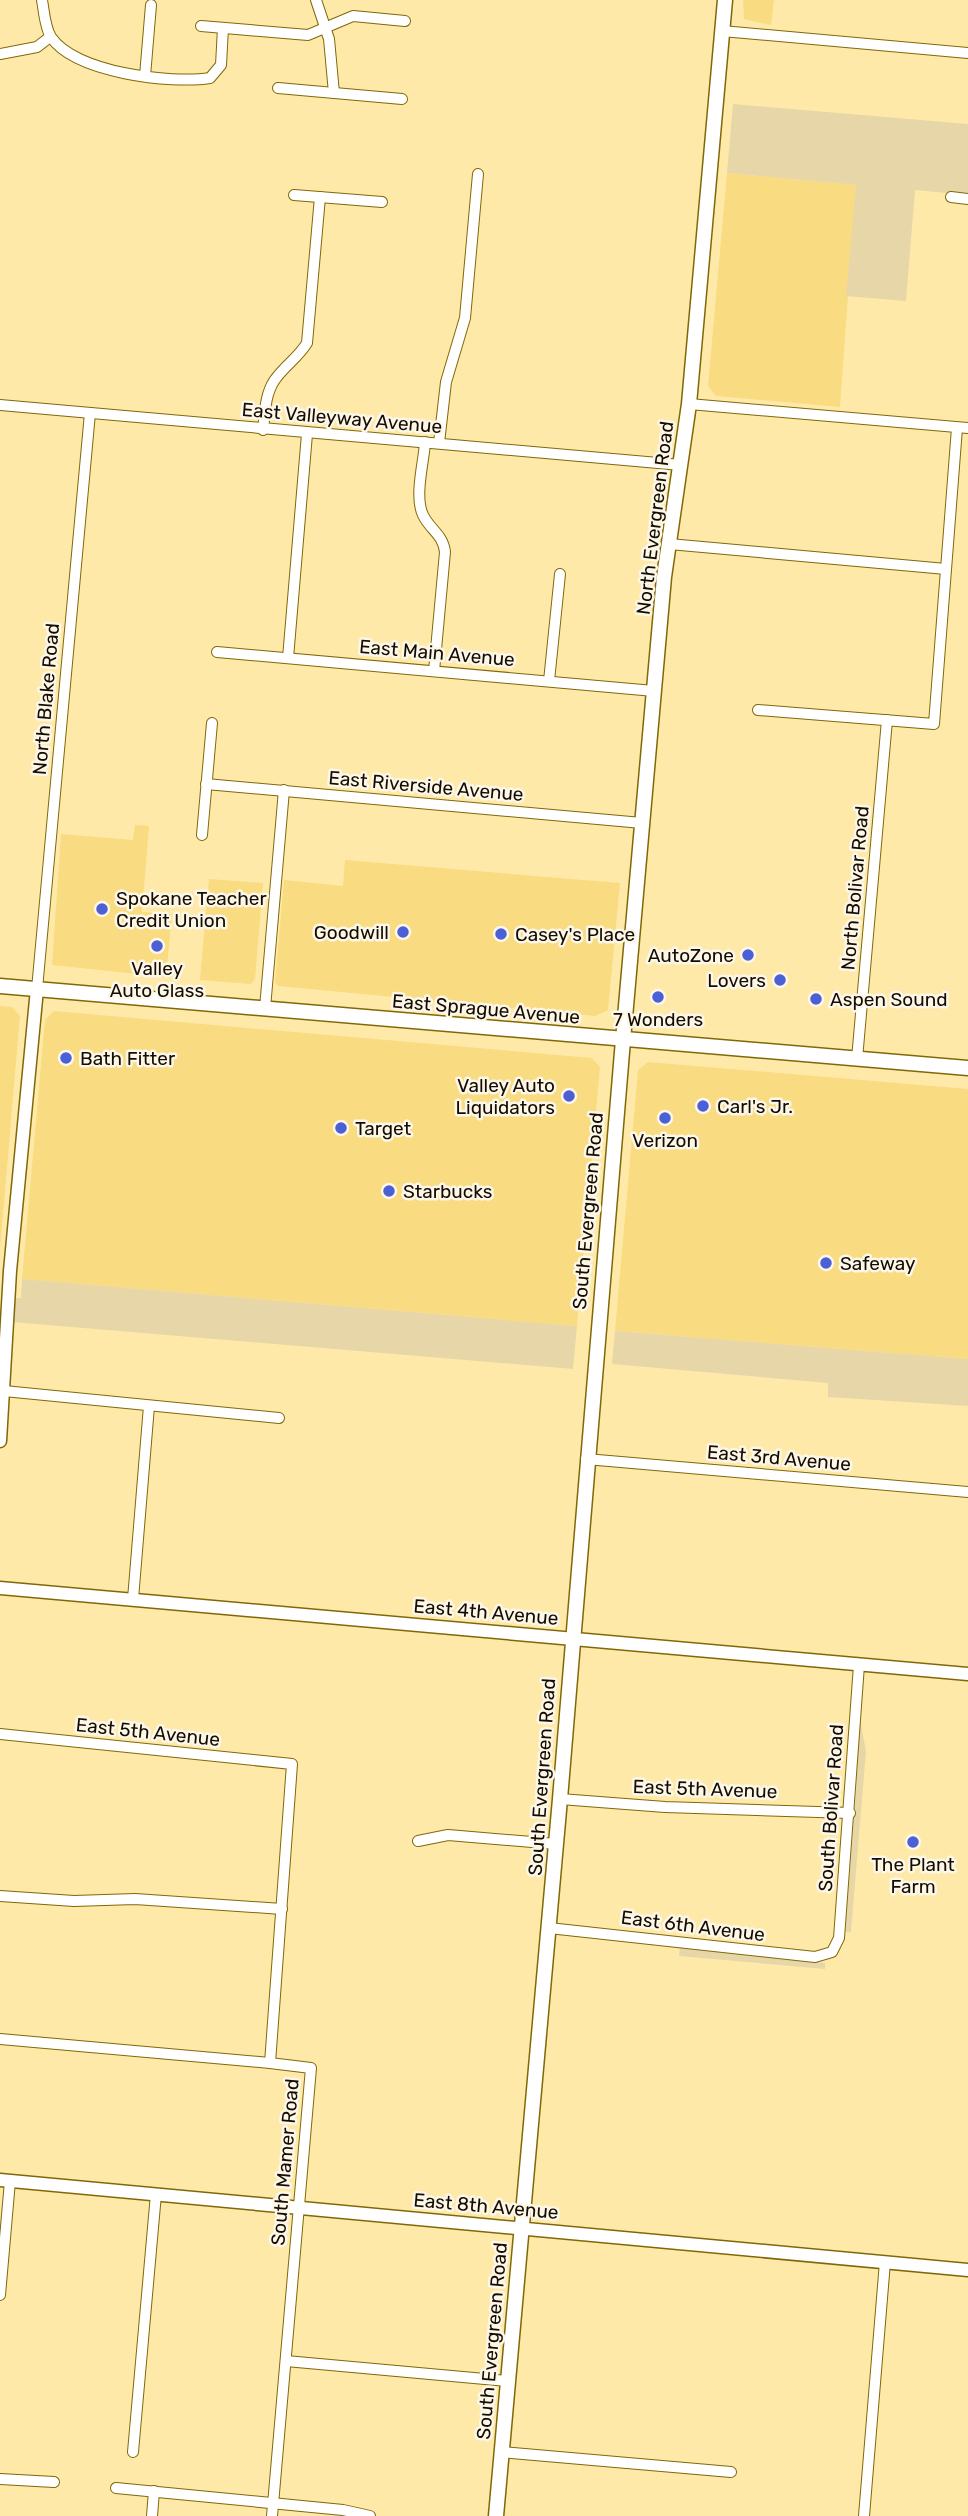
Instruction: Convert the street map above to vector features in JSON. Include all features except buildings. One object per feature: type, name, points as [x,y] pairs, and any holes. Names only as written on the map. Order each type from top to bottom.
[{"type":"main road","name":"North Evergreen Road","points":[[623,1040],[669,544],[689,404],[725,0]]},
{"type":"main road","name":"East Sprague Avenue","points":[[0,986],[968,1068]]},
{"type":"main road","name":"South Evergreen Road","points":[[496,2516],[549,1928],[623,1040]]},
{"type":"street","points":[[42,0],[50,37],[74,57],[101,70],[145,76],[210,78],[221,65],[223,28]]},
{"type":"street","points":[[316,0],[326,26],[334,93]]},
{"type":"street","points":[[145,76],[151,5]]},
{"type":"street","points":[[201,26],[308,35],[353,16],[405,21]]},
{"type":"street","points":[[722,31],[968,53]]},
{"type":"street","points":[[0,54],[37,47],[50,37]]},
{"type":"street","points":[[278,89],[402,99]]},
{"type":"street","points":[[439,443],[446,382],[466,318],[478,174]]},
{"type":"street","points":[[294,195],[382,202]]},
{"type":"street","points":[[263,430],[267,397],[275,380],[300,356],[307,343],[320,197]]},
{"type":"street","points":[[951,197],[968,199]]},
{"type":"street","points":[[689,404],[962,428],[946,569],[934,724],[758,710]]},
{"type":"street","name":"East Valleyway Avenue","points":[[0,405],[681,465]]},
{"type":"street","name":"North Blake Road","points":[[37,989],[90,413]]},
{"type":"street","points":[[288,658],[307,434]]},
{"type":"street","points":[[425,442],[420,505],[426,521],[439,534],[445,552],[434,671]]},
{"type":"street","points":[[669,544],[946,569]]},
{"type":"street","points":[[549,681],[560,574]]},
{"type":"street","name":"East Main Avenue","points":[[217,652],[654,691]]},
{"type":"street","name":"North Bolivar Road","points":[[857,1059],[887,720]]},
{"type":"street","points":[[202,835],[212,723]]},
{"type":"street","name":"East Riverside Avenue","points":[[206,783],[642,823]]},
{"type":"street","points":[[265,1009],[284,790]]},
{"type":"street","points":[[0,1441],[9,1283],[37,989]]},
{"type":"street","points":[[4,1391],[279,1418]]},
{"type":"street","points":[[133,1599],[149,1406]]},
{"type":"street","name":"East 3rd Avenue","points":[[586,1459],[968,1492]]},
{"type":"street","name":"East 4th Avenue","points":[[0,1588],[968,1674]]},
{"type":"street","name":"South Bolivar Road","points":[[832,1952],[839,1938],[859,1665]]},
{"type":"street","name":"East 5th Avenue","points":[[0,1734],[292,1764]]},
{"type":"street","name":"South Mamer Road","points":[[272,2516],[311,2068],[270,2063],[292,1764]]},
{"type":"street","name":"East 5th Avenue","points":[[560,1799],[665,1807],[850,1814]]},
{"type":"street","points":[[418,1841],[448,1835],[556,1844]]},
{"type":"street","points":[[0,1896],[74,1901],[135,1899],[282,1909]]},
{"type":"street","name":"East 6th Avenue","points":[[549,1928],[803,1956],[815,1957],[832,1952]]},
{"type":"street","points":[[0,2039],[270,2063]]},
{"type":"street","points":[[0,2295],[5,2180]]},
{"type":"street","name":"East 8th Avenue","points":[[5,2180],[968,2270]]},
{"type":"street","points":[[133,2452],[156,2194]]},
{"type":"street","points":[[864,2516],[885,2262]]},
{"type":"street","points":[[286,2361],[507,2381]]},
{"type":"street","points":[[501,2452],[731,2472]]},
{"type":"street","points":[[0,2479],[54,2482]]},
{"type":"street","points":[[116,2488],[199,2495],[370,2516]]},
{"type":"street","points":[[152,2516],[154,2491]]},
{"type":"shaded area","points":[[743,0],[774,0],[771,25],[744,19]]},
{"type":"shaded area","points":[[733,104],[968,124],[968,195],[915,190],[906,301],[846,296],[856,185],[727,173]]},
{"type":"shaded area","points":[[727,173],[856,185],[840,407],[716,396],[708,386]]},
{"type":"shaded area","points":[[135,825],[149,826],[142,912],[172,914],[166,977],[52,965],[61,834],[133,840]]},
{"type":"shaded area","points":[[345,860],[620,883],[608,1010],[595,1016],[278,986],[275,982],[284,880],[343,886]]},
{"type":"shaded area","points":[[209,879],[263,883],[255,979],[251,984],[200,980]]},
{"type":"shaded area","points":[[0,1006],[12,1007],[20,1016],[0,1249]]},
{"type":"shaded area","points":[[54,1011],[592,1058],[600,1067],[577,1326],[22,1279],[45,1020]]},
{"type":"shaded area","points":[[648,1062],[968,1089],[968,1359],[615,1331],[638,1070]]},
{"type":"shaded area","points":[[22,1279],[577,1326],[573,1369],[12,1322],[14,1298],[21,1298]]},
{"type":"shaded area","points":[[615,1331],[968,1359],[968,1406],[828,1397],[828,1383],[612,1364]]},
{"type":"shaded area","points":[[859,1715],[866,1751],[851,1932],[845,1932],[856,1792]]},
{"type":"shaded area","points":[[680,1945],[825,1963],[825,1969],[679,1956]]},
{"type":"place","name":"Spokane Teacher Credit Union","points":[[102,909]]},
{"type":"place","name":"Goodwill","points":[[403,932]]},
{"type":"place","name":"Casey's Place","points":[[501,934]]},
{"type":"place","name":"Valley Auto Glass","points":[[157,946]]},
{"type":"place","name":"AutoZone","points":[[748,955]]},
{"type":"place","name":"Lovers","points":[[780,980]]},
{"type":"place","name":"7 Wonders","points":[[658,997]]},
{"type":"place","name":"Aspen Sound","points":[[816,999]]},
{"type":"place","name":"Bath Fitter","points":[[66,1058]]},
{"type":"place","name":"Valley Auto Liquidators","points":[[569,1096]]},
{"type":"place","name":"Carl's Jr.","points":[[703,1106]]},
{"type":"place","name":"Verizon","points":[[665,1118]]},
{"type":"place","name":"Target","points":[[341,1128]]},
{"type":"place","name":"Starbucks","points":[[389,1191]]},
{"type":"place","name":"Safeway","points":[[826,1263]]},
{"type":"place","name":"The Plant Farm","points":[[913,1842]]}]
